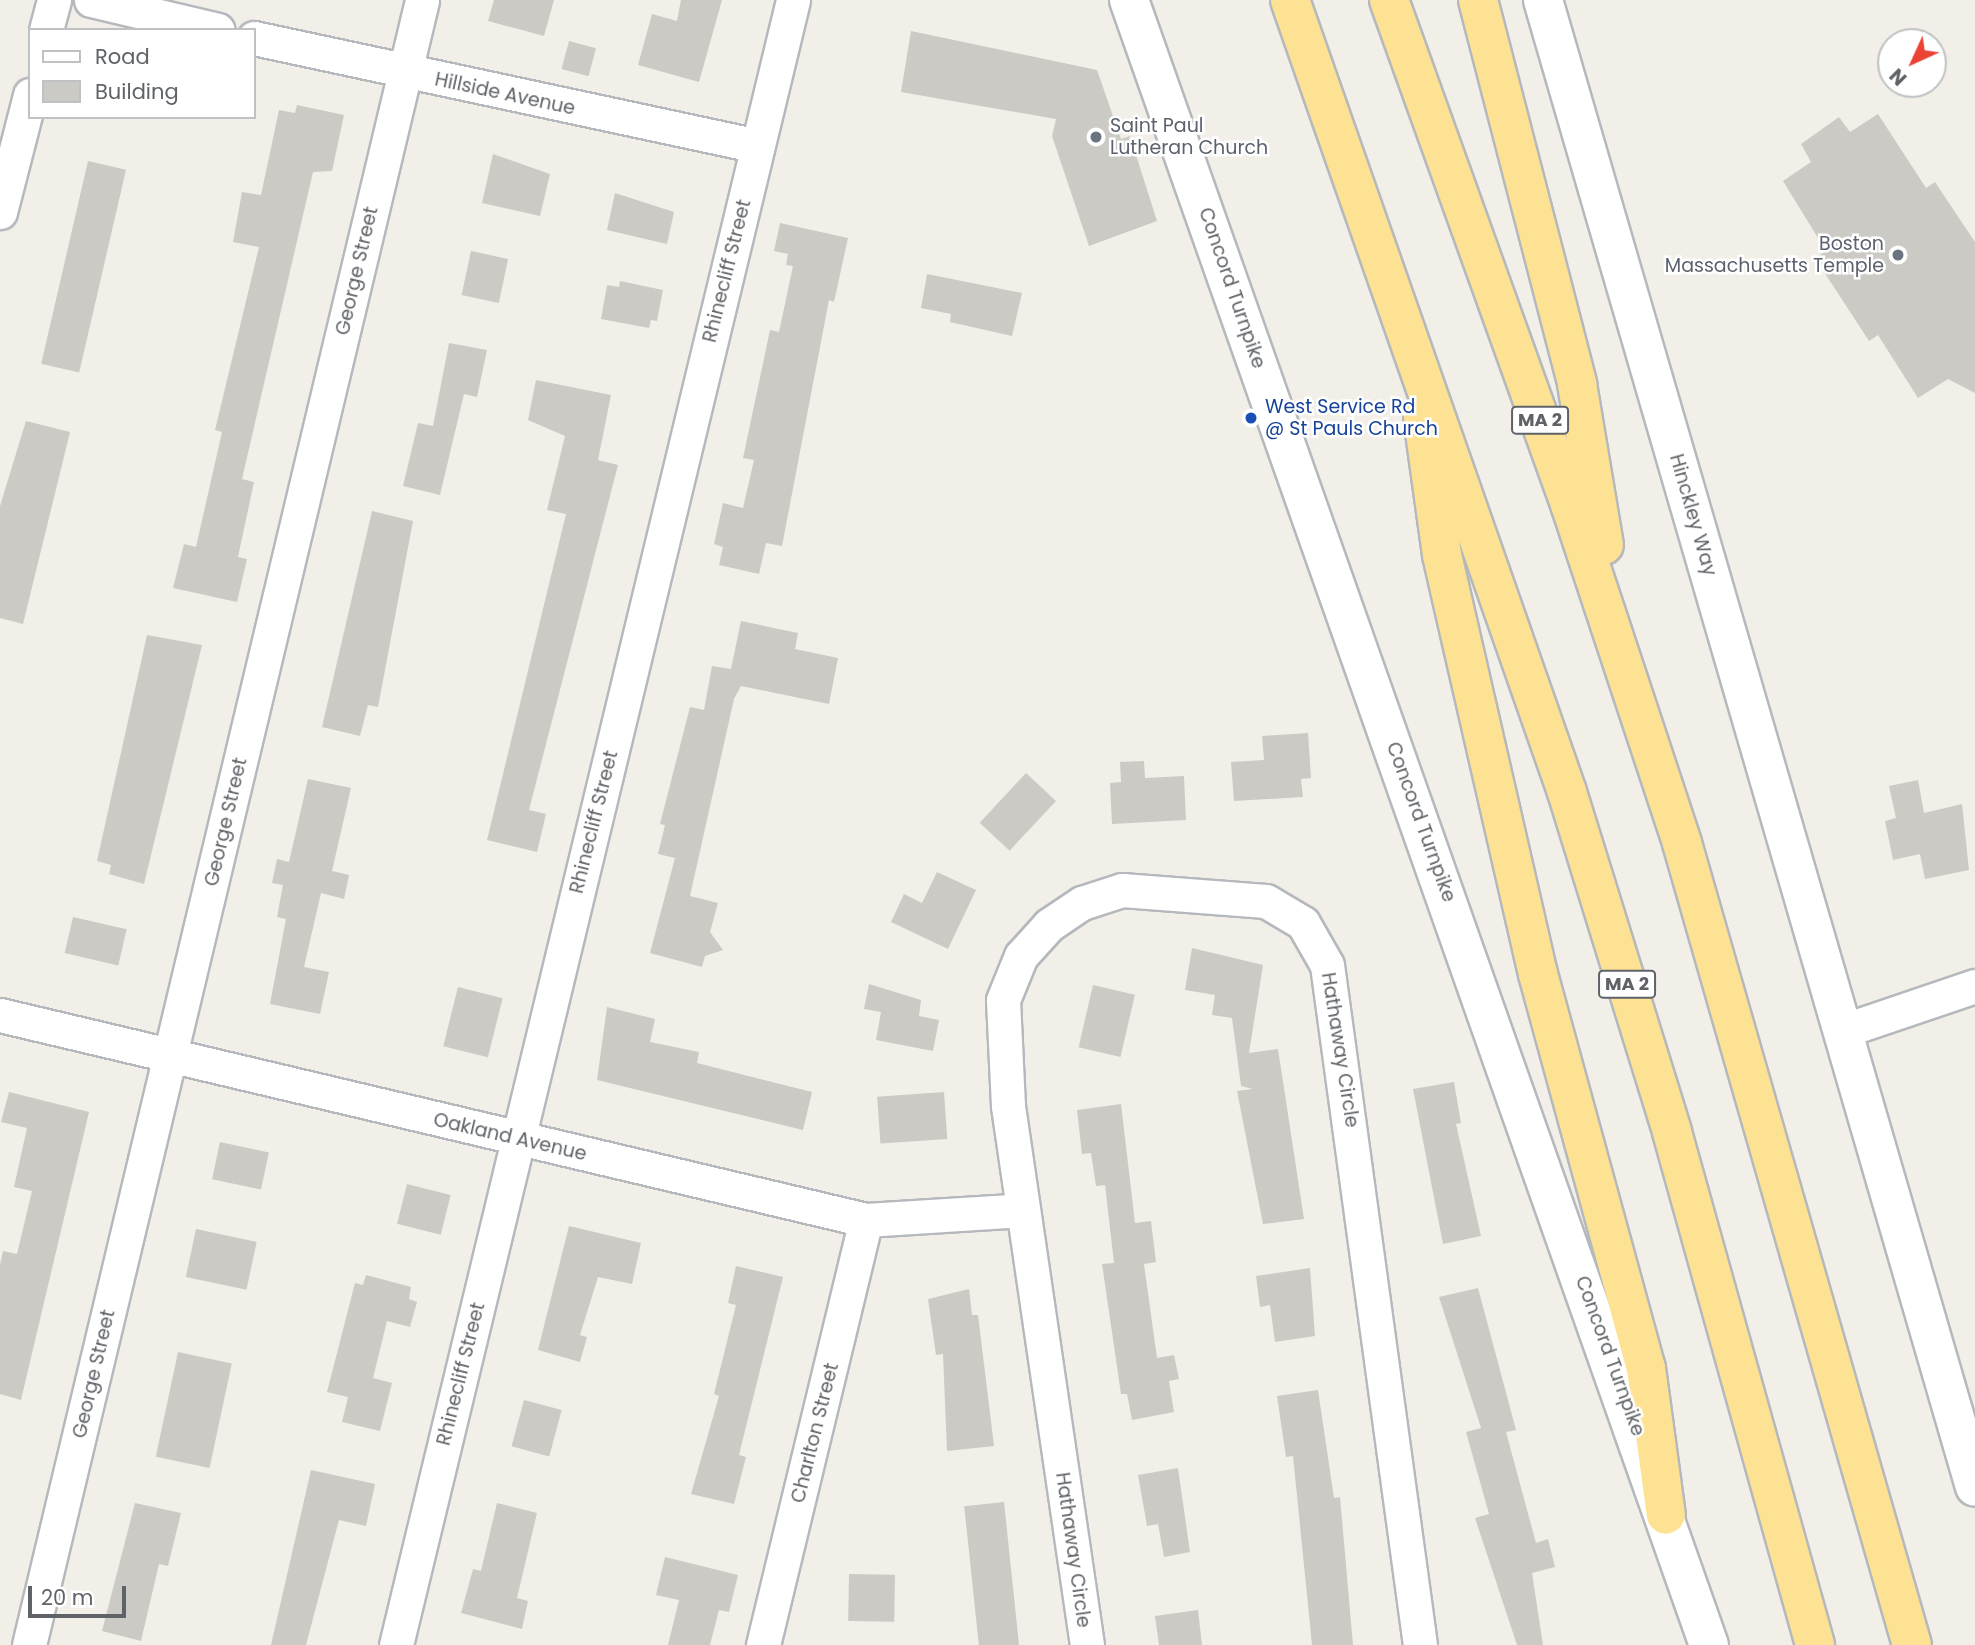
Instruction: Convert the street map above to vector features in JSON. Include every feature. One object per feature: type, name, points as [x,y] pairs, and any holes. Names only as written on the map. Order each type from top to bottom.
[{"type":"highway","name":"MA 2","points":[[1290,0],[1411,332],[1622,968],[1815,1645]]},
{"type":"highway","name":"MA 2","points":[[1389,0],[1622,657],[1780,1169],[1912,1645]]},
{"type":"highway","points":[[1478,0],[1577,384],[1622,657]]},
{"type":"highway","points":[[1411,332],[1442,555],[1551,1026],[1646,1368],[1666,1515]]},
{"type":"main road","name":"Concord Turnpike","points":[[1129,0],[1666,1515],[1709,1645]]},
{"type":"main road","name":"Hinckley Way","points":[[1543,0],[1842,1031]]},
{"type":"main road","points":[[1842,1031],[1975,1487]]},
{"type":"street","points":[[47,28],[54,0]]},
{"type":"street","points":[[91,0],[210,28]]},
{"type":"street","name":"George Street","points":[[29,1645],[422,0]]},
{"type":"street","name":"Rhinecliff Street","points":[[396,1645],[793,0]]},
{"type":"street","name":"Hillside Avenue","points":[[256,38],[404,73],[758,146]]},
{"type":"street","points":[[0,212],[28,103]]},
{"type":"street","name":"Hathaway Circle","points":[[1087,1645],[1023,1209],[1002,1027],[1010,975],[1035,939],[1082,902],[1122,890],[1240,895],[1266,901],[1303,923],[1335,991],[1420,1645]]},
{"type":"street","points":[[1842,1031],[1975,986]]},
{"type":"street","name":"Oakland Avenue","points":[[0,1015],[866,1220],[1023,1209]]},
{"type":"street","name":"Charlton Street","points":[[764,1645],[866,1220]]},
{"type":"building","points":[[494,0],[554,0],[544,36],[488,21]]},
{"type":"building","points":[[681,0],[722,0],[699,82],[638,65],[652,14],[677,21]]},
{"type":"building","name":"Saint Paul Lutheran Church","points":[[911,31],[1097,70],[1121,139],[1130,136],[1157,221],[1089,246],[1052,136],[1056,119],[901,92]]},
{"type":"building","points":[[569,41],[596,48],[589,76],[561,69]]},
{"type":"building","points":[[297,105],[344,115],[332,171],[313,172],[242,479],[254,482],[238,557],[247,559],[237,602],[173,588],[184,544],[196,547],[222,432],[215,430],[259,247],[233,242],[242,192],[261,195],[279,110],[295,113]]},
{"type":"building","name":"Boston Massachusetts Temple","points":[[1878,114],[1926,188],[1935,182],[1975,242],[1975,393],[1948,379],[1918,398],[1878,335],[1869,341],[1815,258],[1826,251],[1783,181],[1811,162],[1801,144],[1839,117],[1850,132]]},
{"type":"building","points":[[493,154],[550,174],[540,216],[482,203]]},
{"type":"building","points":[[88,161],[126,170],[79,372],[41,364]]},
{"type":"building","points":[[615,193],[674,212],[667,244],[607,230]]},
{"type":"building","points":[[780,223],[848,238],[834,302],[829,300],[782,546],[766,543],[759,574],[719,565],[723,547],[714,544],[723,503],[743,508],[754,460],[743,458],[770,330],[779,332],[793,266],[786,265],[788,254],[774,251]]},
{"type":"building","points":[[471,251],[508,259],[499,303],[462,295]]},
{"type":"building","points":[[927,274],[1022,293],[1012,336],[950,322],[951,314],[921,308]]},
{"type":"building","points":[[620,281],[663,290],[657,321],[651,320],[649,328],[601,319],[607,285],[619,287]]},
{"type":"building","points":[[449,343],[487,350],[477,397],[464,394],[440,495],[403,486],[418,423],[433,426]]},
{"type":"building","points":[[536,380],[611,395],[598,460],[618,465],[529,810],[546,814],[537,852],[487,840],[566,514],[547,510],[565,436],[528,420]]},
{"type":"building","points":[[26,421],[70,432],[23,624],[0,618],[0,506]]},
{"type":"building","points":[[372,511],[413,521],[378,707],[368,705],[360,736],[322,727]]},
{"type":"building","points":[[741,621],[798,633],[795,649],[838,658],[829,704],[741,686],[734,699],[690,896],[718,903],[710,932],[723,950],[705,956],[702,967],[650,953],[675,858],[658,854],[665,825],[660,824],[690,707],[704,710],[712,666],[731,669]]},
{"type":"building","points":[[147,635],[202,645],[144,884],[109,874],[111,865],[97,861]]},
{"type":"building","points":[[1308,733],[1311,778],[1301,779],[1303,797],[1234,801],[1231,762],[1264,760],[1262,736]]},
{"type":"building","points":[[1144,761],[1145,778],[1184,776],[1186,820],[1112,824],[1110,783],[1121,782],[1120,762]]},
{"type":"building","points":[[1026,773],[1056,801],[1010,851],[980,823]]},
{"type":"building","points":[[308,779],[351,788],[332,871],[349,875],[344,899],[321,893],[304,967],[329,972],[320,1014],[270,1004],[286,919],[277,917],[283,885],[272,883],[277,859],[289,862]]},
{"type":"building","points":[[1918,780],[1924,813],[1962,804],[1969,870],[1925,879],[1920,854],[1893,860],[1885,821],[1896,818],[1889,786]]},
{"type":"building","points":[[937,872],[976,890],[948,949],[891,922],[904,894],[922,903]]},
{"type":"building","points":[[73,917],[127,929],[118,965],[65,953]]},
{"type":"building","points":[[1192,948],[1263,965],[1249,1053],[1278,1049],[1304,1219],[1263,1224],[1237,1091],[1253,1089],[1241,1086],[1232,1018],[1212,1015],[1215,995],[1185,990]]},
{"type":"building","points":[[869,984],[921,1000],[919,1016],[939,1020],[933,1051],[876,1040],[881,1012],[864,1009]]},
{"type":"building","points":[[1093,985],[1135,995],[1121,1057],[1079,1047]]},
{"type":"building","points":[[458,987],[503,998],[488,1057],[443,1046]]},
{"type":"building","points":[[607,1007],[655,1019],[650,1042],[699,1052],[697,1063],[812,1092],[803,1130],[597,1080]]},
{"type":"building","points":[[1454,1082],[1461,1123],[1456,1124],[1481,1236],[1443,1244],[1413,1089]]},
{"type":"building","points":[[9,1092],[89,1112],[21,1400],[0,1394],[0,1265],[3,1251],[17,1254],[32,1191],[14,1187],[27,1128],[1,1122]]},
{"type":"building","points":[[944,1092],[947,1139],[880,1144],[877,1097]]},
{"type":"building","points":[[1121,1104],[1135,1223],[1151,1221],[1156,1262],[1144,1264],[1157,1358],[1174,1355],[1179,1379],[1169,1381],[1174,1412],[1132,1420],[1127,1394],[1121,1394],[1102,1264],[1114,1263],[1105,1185],[1096,1186],[1091,1153],[1082,1154],[1077,1110]]},
{"type":"building","points":[[220,1142],[269,1152],[261,1190],[212,1179]]},
{"type":"building","points":[[407,1184],[451,1195],[441,1235],[397,1224]]},
{"type":"building","points":[[569,1226],[641,1243],[632,1284],[598,1277],[580,1335],[587,1337],[580,1362],[538,1350]]},
{"type":"building","points":[[196,1229],[257,1242],[246,1290],[186,1277]]},
{"type":"building","points":[[736,1266],[783,1277],[739,1455],[746,1457],[734,1504],[691,1494],[719,1396],[714,1394],[736,1305],[728,1303]]},
{"type":"building","points":[[1310,1268],[1315,1336],[1275,1342],[1270,1305],[1260,1307],[1256,1276]]},
{"type":"building","points":[[366,1275],[411,1287],[409,1299],[417,1302],[410,1327],[387,1321],[373,1378],[392,1383],[380,1431],[342,1422],[348,1397],[327,1392],[355,1283],[363,1285]]},
{"type":"building","points":[[1478,1288],[1516,1430],[1506,1432],[1536,1543],[1548,1539],[1555,1567],[1532,1573],[1543,1645],[1517,1645],[1475,1518],[1489,1514],[1466,1432],[1481,1428],[1439,1297]]},
{"type":"building","points":[[969,1289],[972,1315],[978,1315],[994,1446],[947,1451],[943,1354],[936,1355],[928,1299]]},
{"type":"building","points":[[178,1352],[232,1363],[210,1468],[156,1457]]},
{"type":"building","points":[[1318,1390],[1334,1498],[1340,1497],[1353,1645],[1312,1645],[1293,1456],[1286,1457],[1277,1396]]},
{"type":"building","points":[[524,1400],[562,1410],[549,1456],[512,1446]]},
{"type":"building","points":[[1178,1468],[1190,1552],[1164,1557],[1158,1524],[1147,1526],[1138,1475]]},
{"type":"building","points":[[311,1470],[375,1484],[366,1526],[339,1520],[306,1645],[271,1645]]},
{"type":"building","points":[[1004,1502],[1019,1645],[979,1645],[964,1506]]},
{"type":"building","points":[[135,1503],[181,1513],[168,1566],[159,1564],[141,1641],[102,1631]]},
{"type":"building","points":[[497,1503],[537,1513],[517,1598],[528,1601],[522,1629],[461,1613],[473,1569],[481,1571]]},
{"type":"building","points":[[665,1557],[738,1575],[729,1612],[719,1610],[710,1645],[668,1645],[679,1600],[656,1595]]},
{"type":"building","points":[[849,1574],[895,1575],[894,1622],[848,1621]]},
{"type":"building","points":[[1198,1610],[1202,1645],[1159,1645],[1155,1616]]},
{"type":"place","name":"Saint Paul Lutheran Church","points":[[1096,137]]},
{"type":"place","name":"Boston Massachusetts Temple","points":[[1898,255]]},
{"type":"place","name":"West Service Rd @ St Pauls Church","points":[[1251,418]]}]
